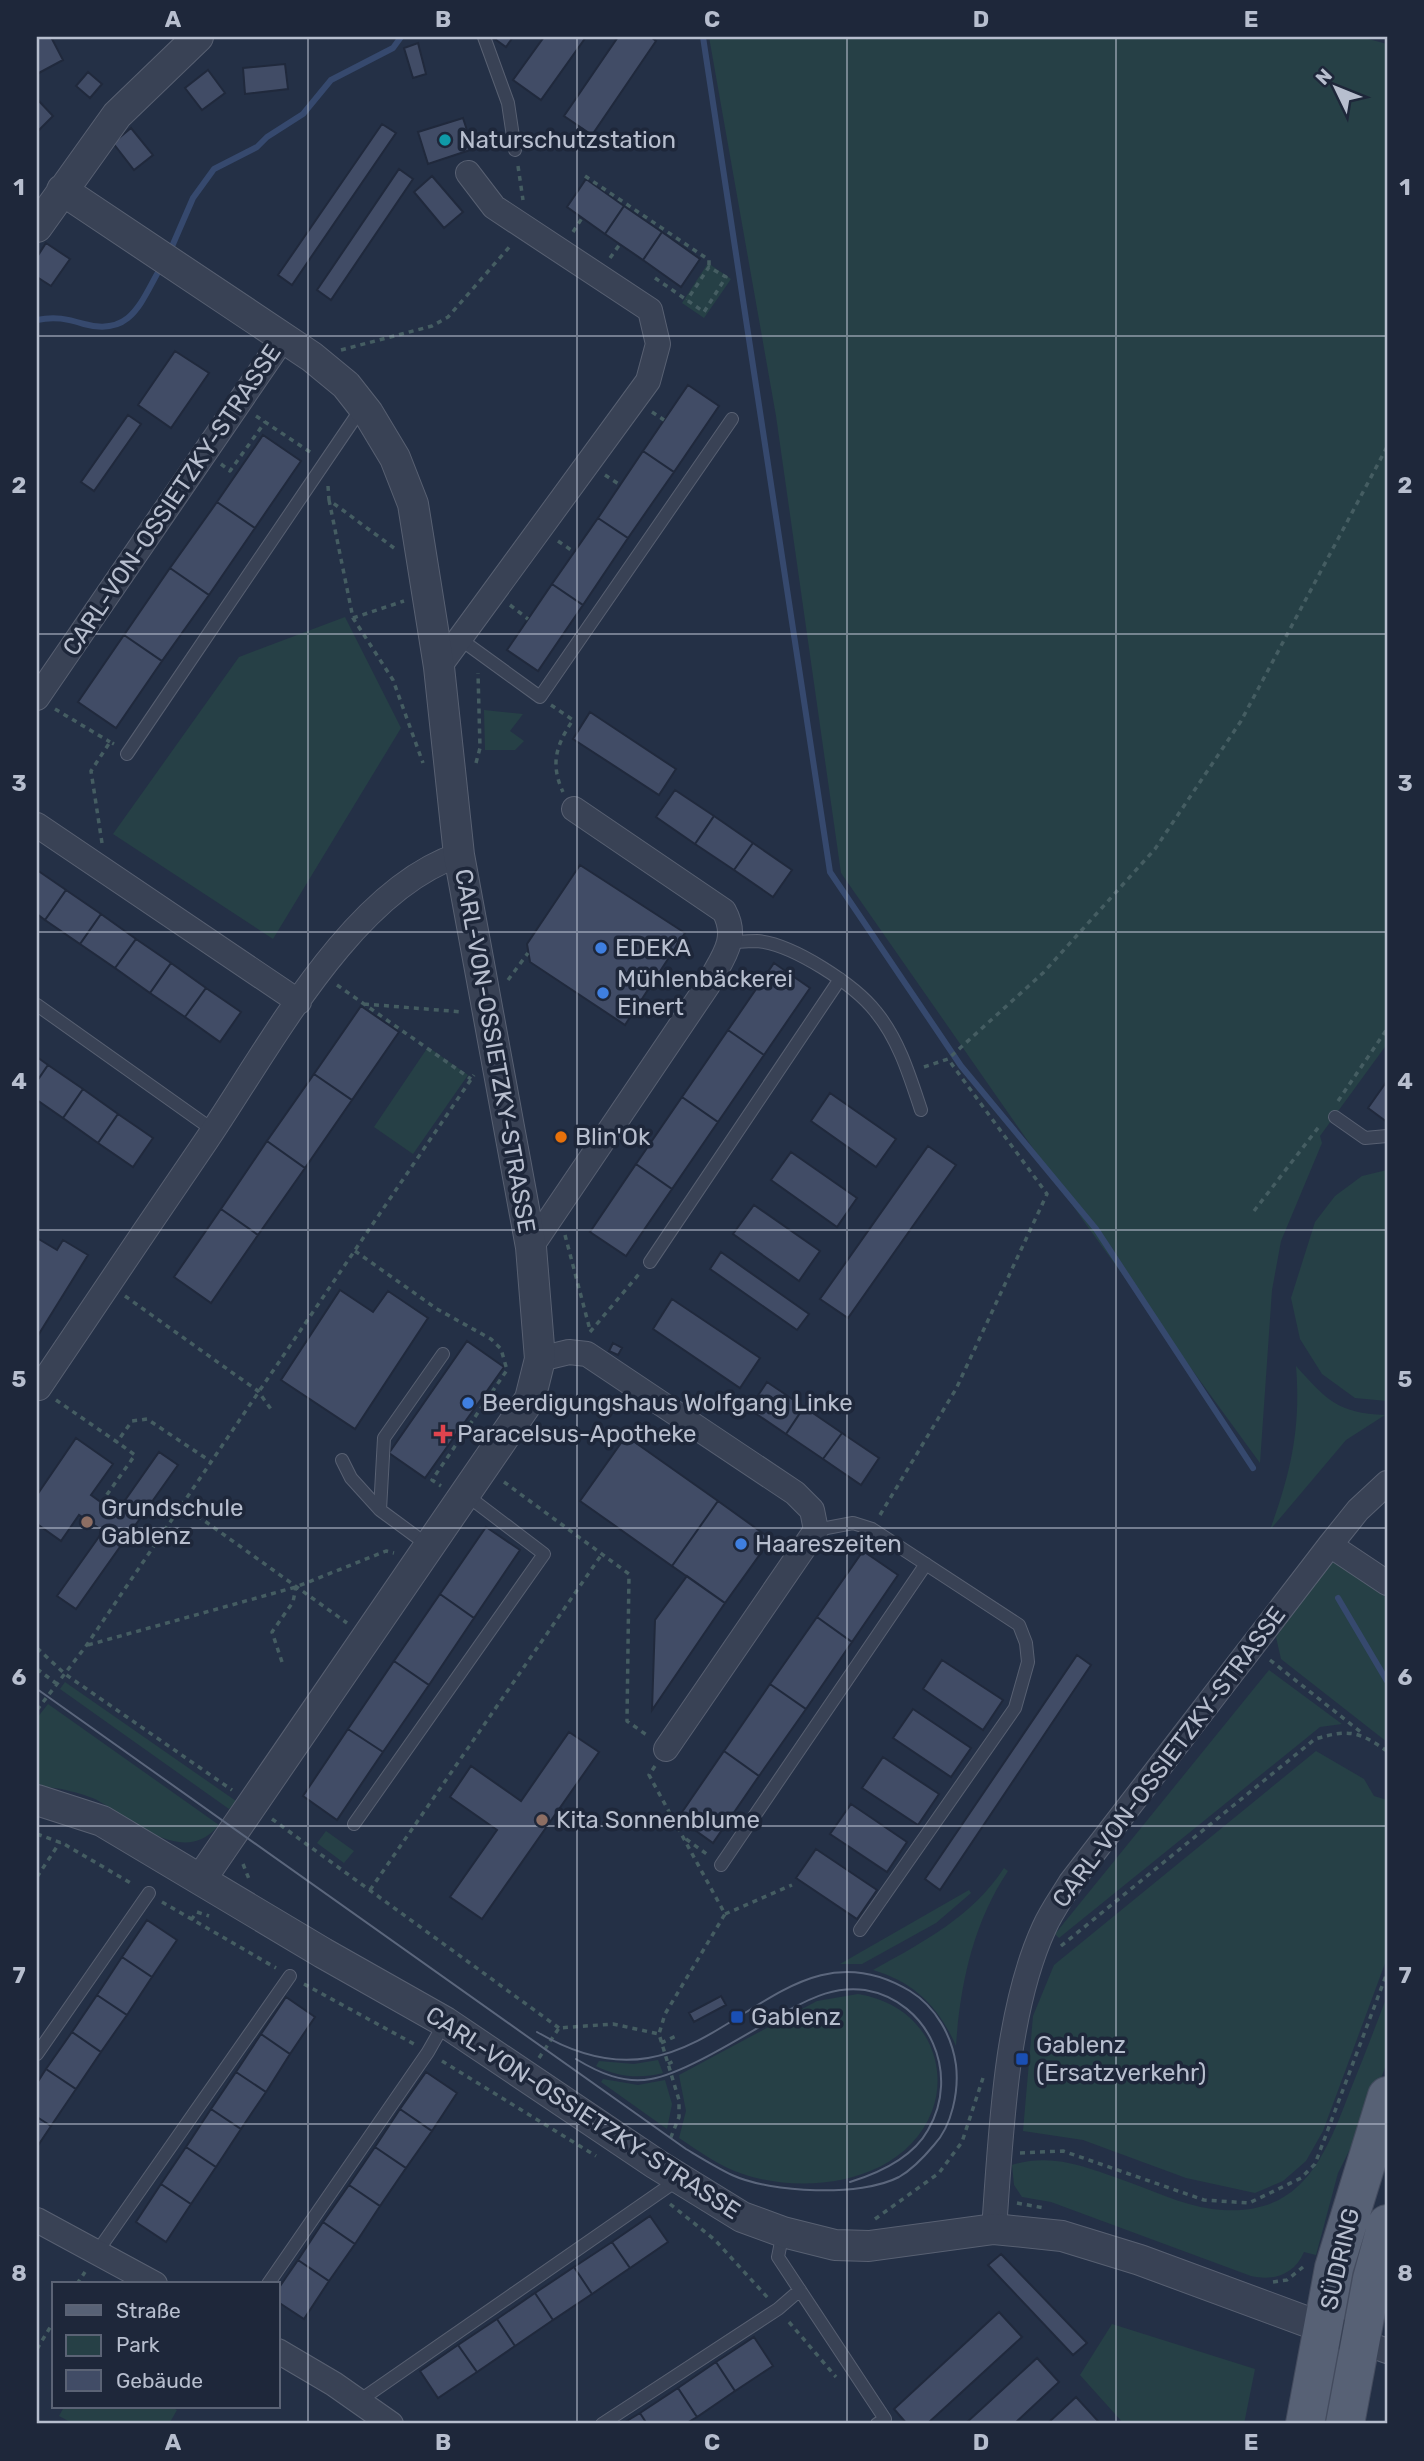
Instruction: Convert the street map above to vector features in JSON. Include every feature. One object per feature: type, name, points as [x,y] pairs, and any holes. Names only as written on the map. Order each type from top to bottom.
[{"type":"main road","name":"SÜDRING","points":[[1305,2424],[1334,2268],[1387,2096]]},
{"type":"main road","name":"SÜDRING","points":[[1345,2424],[1373,2346],[1387,2224]]},
{"type":"street","points":[[37,227],[117,115],[198,37]]},
{"type":"street","points":[[439,667],[469,646],[648,381],[659,344],[650,310],[494,207],[468,173]]},
{"type":"street","name":"CARL-VON-OSSIETZKY-STRASSE","points":[[62,190],[312,357],[346,385],[363,406],[395,458],[413,504],[439,667],[459,855],[531,1247],[540,1359],[530,1399],[482,1468],[456,1493],[424,1553],[201,1879]]},
{"type":"street","name":"CARL-VON-OSSIETZKY-STRASSE","points":[[42,701],[204,453],[284,337]]},
{"type":"street","points":[[574,809],[724,911],[732,926],[730,942]]},
{"type":"street","points":[[37,825],[299,1002]]},
{"type":"street","name":"CARL-VON-OSSIETZKY-STRASSE","points":[[39,1388],[299,1002],[357,927],[397,887],[422,869],[459,855]]},
{"type":"street","name":"CARL-VON-OSSIETZKY-STRASSE","points":[[531,1247],[708,985],[730,942]]},
{"type":"street","points":[[540,1359],[569,1352],[589,1342],[795,1493],[812,1510],[816,1530],[666,1749]]},
{"type":"street","name":"CARL-VON-OSSIETZKY-STRASSE","points":[[995,2215],[1000,2155],[1022,1989],[1044,1927],[1071,1882],[1330,1545],[1358,1510],[1387,1483]]},
{"type":"street","points":[[1330,1545],[1387,1583]]},
{"type":"street","name":"CARL-VON-OSSIETZKY-STRASSE","points":[[37,1800],[72,1809],[102,1821],[323,1953],[445,2022],[528,2076],[665,2180],[742,2217],[783,2232],[835,2245],[869,2246],[995,2215],[1140,2260],[1373,2346]]},
{"type":"street","points":[[37,2220],[151,2282]]},
{"type":"street","points":[[280,2352],[391,2424]]},
{"type":"lane","points":[[484,37],[508,103],[515,150]]},
{"type":"lane","points":[[127,754],[363,406]]},
{"type":"lane","points":[[469,646],[540,697],[733,419]]},
{"type":"lane","points":[[730,942],[760,941],[807,959],[840,979],[877,1013],[900,1052],[921,1110]]},
{"type":"lane","points":[[650,1262],[840,979]]},
{"type":"lane","points":[[37,1004],[213,1130]]},
{"type":"lane","points":[[1335,1117],[1365,1138],[1387,1136]]},
{"type":"lane","points":[[380,1510],[384,1438],[443,1354]]},
{"type":"lane","points":[[342,1460],[351,1478],[424,1553]]},
{"type":"lane","points":[[354,1824],[544,1554],[456,1493]]},
{"type":"lane","points":[[816,1530],[853,1523],[872,1529],[1019,1625],[1026,1643],[1028,1662],[1015,1707],[860,1930]]},
{"type":"lane","points":[[721,1865],[926,1564]]},
{"type":"lane","points":[[37,2054],[149,1893]]},
{"type":"lane","points":[[97,2252],[290,1976]]},
{"type":"lane","points":[[269,2282],[428,2052],[445,2022]]},
{"type":"lane","points":[[359,2401],[665,2180]]},
{"type":"lane","points":[[783,2232],[778,2257],[885,2419],[877,2424]]},
{"type":"lane","points":[[602,2424],[778,2309],[800,2290]]},
{"type":"path","points":[[312,357],[432,326],[448,317],[527,227],[515,150]]},
{"type":"path","points":[[585,176],[709,260],[709,267],[687,300]]},
{"type":"path","points":[[572,234],[582,218]]},
{"type":"path","points":[[655,278],[704,312],[726,277],[709,267]]},
{"type":"path","points":[[238,404],[326,463],[329,500],[353,618],[393,680],[429,775],[450,774],[474,768],[480,748],[469,646]]},
{"type":"path","points":[[204,453],[230,471],[265,422]]},
{"type":"path","points":[[908,1072],[948,1058],[963,1045],[1043,973],[1156,849],[1241,721],[1387,448]]},
{"type":"path","points":[[597,470],[620,485]]},
{"type":"path","points":[[329,500],[425,582],[353,618]]},
{"type":"path","points":[[551,536],[574,552]]},
{"type":"path","points":[[505,602],[528,619]]},
{"type":"path","points":[[540,697],[573,720],[556,748],[555,762],[558,780],[574,809]]},
{"type":"path","points":[[42,701],[127,754]]},
{"type":"path","points":[[106,871],[91,771],[110,742]]},
{"type":"path","points":[[364,1004],[486,1013],[528,953]]},
{"type":"path","points":[[321,974],[471,1079]]},
{"type":"path","points":[[37,1710],[86,1646],[493,1048]]},
{"type":"path","points":[[872,1529],[956,1389],[1047,1194],[948,1058]]},
{"type":"path","points":[[558,1206],[589,1342]]},
{"type":"path","points":[[354,1251],[437,1309],[491,1339],[505,1358],[507,1370],[432,1480],[456,1493]]},
{"type":"path","points":[[589,1342],[650,1262]]},
{"type":"path","points":[[109,1284],[258,1391],[273,1412]]},
{"type":"path","points":[[39,1388],[135,1455],[102,1503]]},
{"type":"path","points":[[117,1442],[132,1421],[147,1419],[210,1461]]},
{"type":"path","points":[[482,1468],[629,1574],[626,1721],[666,1749],[649,1775],[725,1914]]},
{"type":"path","points":[[181,1504],[368,1636]]},
{"type":"path","points":[[86,1646],[296,1587],[386,1551],[424,1553]]},
{"type":"path","points":[[370,1890],[602,1555]]},
{"type":"path","points":[[282,1662],[272,1632],[293,1602],[296,1587]]},
{"type":"path","points":[[1252,1646],[1387,1751]]},
{"type":"path","points":[[37,1648],[65,1674],[253,1804],[559,2028],[613,2024],[659,2034]]},
{"type":"path","points":[[37,1669],[58,1684]]},
{"type":"path","points":[[37,1700],[42,1703]]},
{"type":"path","points":[[1058,1949],[1315,1739],[1340,1732],[1364,1735]]},
{"type":"path","points":[[37,1834],[60,1842],[237,1946],[428,2052],[600,2159]]},
{"type":"path","points":[[683,1837],[721,1865]]},
{"type":"path","points":[[37,1877],[60,1842]]},
{"type":"path","points":[[243,1855],[243,1867],[250,1881]]},
{"type":"path","points":[[792,1885],[725,1914],[665,2014],[659,2034],[680,2100],[679,2117],[665,2180],[840,2382]]},
{"type":"path","points":[[237,1946],[242,1936]]},
{"type":"path","points":[[1000,2155],[1063,2151],[1204,2200],[1249,2203],[1301,2178],[1315,2164],[1387,1973]]},
{"type":"path","points":[[528,2076],[559,2028]]},
{"type":"path","points":[[661,2043],[676,2036]]},
{"type":"path","points":[[668,2064],[676,2060]]},
{"type":"path","points":[[872,2221],[939,2173],[955,2152],[962,2141],[986,2068]]},
{"type":"path","points":[[995,2215],[1051,2210]]},
{"type":"path","points":[[1267,2284],[1287,2280],[1308,2263],[1334,2268]]},
{"type":"path","points":[[37,2349],[52,2324]]},
{"type":"green space","points":[[709,37],[1361,37],[1387,44],[1387,1044],[1320,1136],[1322,1143],[1281,1241],[1272,1290],[1260,1463],[1085,1223],[841,873],[776,416]]},
{"type":"green space","points":[[708,263],[731,279],[704,318],[682,303]]},
{"type":"green space","points":[[345,617],[401,728],[273,939],[113,834],[239,657]]},
{"type":"green space","points":[[484,710],[523,714],[510,731],[524,741],[515,750],[485,750]]},
{"type":"green space","points":[[428,1047],[468,1075],[413,1154],[374,1127]]},
{"type":"green space","points":[[1387,1170],[1387,1401],[1355,1398],[1322,1374],[1300,1339],[1291,1298],[1315,1222],[1335,1196],[1362,1176]]},
{"type":"green space","points":[[1296,1366],[1325,1396],[1344,1408],[1385,1415],[1346,1440],[1270,1530],[1284,1489],[1293,1450],[1297,1410]]},
{"type":"green space","points":[[1331,1560],[1387,1598],[1387,1742],[1281,1659],[1276,1637]]},
{"type":"green space","points":[[1269,1670],[1342,1724],[1320,1727],[1059,1938],[1055,1934]]},
{"type":"green space","points":[[65,1682],[236,1801],[229,1809],[60,1689]]},
{"type":"green space","points":[[48,1704],[219,1825],[205,1837],[190,1842],[173,1841],[157,1836],[89,1796],[37,1787],[37,1718]]},
{"type":"green space","points":[[1316,1751],[1364,1779],[1374,1796],[1387,1800],[1387,1958],[1323,2131],[1306,2161],[1283,2181],[1255,2193],[1186,2178],[1083,2140],[1023,2131],[1033,2016],[1054,1965]]},
{"type":"green space","points":[[326,1831],[354,1851],[344,1863],[317,1843]]},
{"type":"green space","points":[[1004,1868],[1008,1871],[986,1912],[970,1955],[956,2046],[942,2019],[924,1998],[901,1981],[873,1970],[928,1938],[962,1914],[977,1901]]},
{"type":"green space","points":[[969,1890],[971,1893],[936,1923],[862,1964],[840,1964]]},
{"type":"green space","points":[[858,1994],[879,1999],[906,2015],[927,2039],[934,2057],[938,2084],[932,2111],[919,2135],[900,2154],[877,2168],[851,2177],[824,2182],[768,2181],[734,2171],[679,2138],[686,2111],[679,2075],[817,2001]]},
{"type":"green space","points":[[1387,1996],[1387,2062],[1369,2111],[1338,2173],[1316,2255],[1304,2252],[1289,2271],[1268,2278],[1251,2276],[1051,2202],[1022,2197],[1014,2185],[1012,2165],[1040,2160],[1093,2170],[1177,2200],[1212,2209],[1242,2210],[1267,2205],[1287,2195],[1304,2180],[1330,2140]]},
{"type":"green space","points":[[658,2060],[663,2073],[646,2076],[620,2075],[596,2066],[599,2061],[634,2064]]},
{"type":"green space","points":[[603,2079],[638,2085],[665,2080],[672,2104],[667,2129],[601,2082]]},
{"type":"green space","points":[[1112,2324],[1255,2369],[1244,2424],[1124,2424],[1080,2375]]},
{"type":"green space","points":[[63,2408],[177,2410],[169,2424],[74,2424],[59,2416]]},
{"type":"building","points":[[37,37],[51,37],[63,60],[37,74]]},
{"type":"building","points":[[492,37],[513,37],[506,47]]},
{"type":"building","points":[[544,37],[586,37],[541,100],[513,80]]},
{"type":"building","points":[[618,37],[651,37],[656,41],[592,135],[564,116]]},
{"type":"building","points":[[418,43],[426,74],[413,78],[404,48]]},
{"type":"building","points":[[285,64],[288,89],[245,94],[243,68]]},
{"type":"building","points":[[208,70],[225,93],[202,110],[185,88]]},
{"type":"building","points":[[88,72],[102,84],[90,98],[76,86]]},
{"type":"building","points":[[37,99],[53,116],[37,132]]},
{"type":"building","name":"Naturschutzstation","points":[[463,118],[473,149],[428,164],[418,132]]},
{"type":"building","points":[[382,124],[396,133],[292,285],[278,275]]},
{"type":"building","points":[[131,128],[153,155],[134,170],[113,143]]},
{"type":"building","points":[[399,169],[413,179],[331,300],[317,290]]},
{"type":"building","points":[[432,176],[463,212],[444,228],[414,192]]},
{"type":"building","points":[[586,179],[624,206],[605,234],[567,207]]},
{"type":"building","points":[[624,206],[662,232],[643,260],[605,234]]},
{"type":"building","points":[[662,232],[700,259],[681,287],[643,260]]},
{"type":"building","points":[[46,243],[70,259],[51,286],[37,277],[37,257]]},
{"type":"building","points":[[175,351],[209,373],[171,428],[138,405]]},
{"type":"building","points":[[688,385],[719,406],[674,472],[643,451]]},
{"type":"building","points":[[128,415],[141,424],[94,491],[81,482]]},
{"type":"building","points":[[263,435],[301,461],[255,528],[217,502]]},
{"type":"building","points":[[643,451],[674,472],[628,538],[598,518]]},
{"type":"building","points":[[217,502],[255,528],[209,595],[170,568]]},
{"type":"building","points":[[598,518],[628,538],[583,605],[552,584]]},
{"type":"building","points":[[170,568],[209,595],[162,661],[124,635]]},
{"type":"building","points":[[552,584],[583,605],[538,671],[507,650]]},
{"type":"building","points":[[124,635],[162,661],[116,728],[78,702]]},
{"type":"building","points":[[590,712],[676,769],[659,795],[573,739]]},
{"type":"building","points":[[675,790],[714,816],[695,844],[656,817]]},
{"type":"building","points":[[714,816],[753,843],[734,870],[695,844]]},
{"type":"building","points":[[753,843],[792,870],[773,897],[734,870]]},
{"type":"building","name":"EDEKA","points":[[580,865],[685,933],[625,1025],[530,962],[527,944]]},
{"type":"building","points":[[37,870],[66,890],[45,920],[37,914]]},
{"type":"building","points":[[66,890],[101,914],[80,944],[45,920]]},
{"type":"building","points":[[101,914],[136,939],[115,968],[80,944]]},
{"type":"building","points":[[136,939],[171,963],[150,993],[115,968]]},
{"type":"building","points":[[171,963],[206,988],[185,1017],[150,993]]},
{"type":"building","points":[[774,963],[810,988],[764,1055],[728,1030]]},
{"type":"building","points":[[206,988],[241,1012],[220,1042],[185,1017]]},
{"type":"building","points":[[361,1006],[399,1032],[352,1100],[314,1074]]},
{"type":"building","points":[[728,1030],[764,1055],[718,1122],[682,1097]]},
{"type":"building","points":[[37,1057],[48,1065],[37,1081]]},
{"type":"building","points":[[48,1065],[83,1089],[63,1118],[37,1100],[37,1081]]},
{"type":"building","points":[[314,1074],[352,1100],[305,1168],[267,1141]]},
{"type":"building","points":[[1387,1081],[1387,1122],[1368,1108]]},
{"type":"building","points":[[83,1089],[118,1114],[98,1143],[63,1118]]},
{"type":"building","points":[[830,1093],[896,1139],[876,1167],[811,1121]]},
{"type":"building","points":[[682,1097],[718,1122],[672,1189],[636,1164]]},
{"type":"building","points":[[118,1114],[153,1138],[133,1167],[98,1143]]},
{"type":"building","points":[[267,1141],[305,1168],[258,1235],[221,1209]]},
{"type":"building","points":[[928,1146],[956,1165],[848,1318],[820,1299]]},
{"type":"building","points":[[791,1152],[857,1198],[837,1227],[771,1180]]},
{"type":"building","points":[[636,1164],[672,1189],[626,1256],[590,1232]]},
{"type":"building","points":[[754,1205],[820,1251],[799,1281],[733,1234]]},
{"type":"building","points":[[221,1209],[258,1235],[211,1303],[174,1277]]},
{"type":"building","points":[[37,1238],[57,1250],[63,1240],[88,1255],[37,1337]]},
{"type":"building","points":[[721,1252],[809,1314],[797,1330],[710,1269]]},
{"type":"building","points":[[340,1290],[373,1312],[388,1291],[428,1318],[355,1429],[281,1380]]},
{"type":"building","points":[[672,1299],[760,1358],[740,1388],[653,1329]]},
{"type":"building","points":[[467,1341],[504,1367],[425,1478],[389,1453]]},
{"type":"building","points":[[613,1343],[622,1348],[618,1355],[609,1351]]},
{"type":"building","points":[[767,1382],[804,1407],[786,1434],[749,1409]]},
{"type":"building","points":[[804,1407],[842,1433],[823,1459],[786,1434]]},
{"type":"building","points":[[842,1433],[879,1458],[861,1485],[823,1459]]},
{"type":"building","points":[[626,1436],[718,1501],[672,1566],[580,1501]]},
{"type":"building","points":[[76,1438],[113,1464],[91,1495],[116,1513],[159,1452],[178,1465],[76,1609],[57,1596],[103,1531],[79,1515],[61,1541],[37,1524],[37,1495]]},
{"type":"building","points":[[718,1501],[771,1539],[725,1603],[672,1566]]},
{"type":"building","points":[[486,1527],[520,1550],[474,1618],[440,1594]]},
{"type":"building","points":[[863,1551],[898,1575],[852,1642],[817,1617]]},
{"type":"building","points":[[687,1576],[725,1603],[652,1710],[655,1620]]},
{"type":"building","points":[[440,1594],[474,1618],[429,1685],[394,1661]]},
{"type":"building","points":[[817,1617],[852,1642],[806,1709],[770,1684]]},
{"type":"building","points":[[1077,1655],[1091,1665],[940,1890],[925,1879]]},
{"type":"building","points":[[942,1660],[1003,1700],[983,1730],[923,1689]]},
{"type":"building","points":[[394,1661],[429,1685],[383,1752],[348,1729]]},
{"type":"building","points":[[770,1684],[806,1709],[759,1776],[724,1751]]},
{"type":"building","points":[[913,1709],[971,1748],[951,1777],[893,1738]]},
{"type":"building","points":[[348,1729],[383,1752],[337,1820],[303,1796]]},
{"type":"building","points":[[569,1732],[599,1752],[482,1919],[450,1897],[497,1830],[450,1797],[471,1766],[521,1801]]},
{"type":"building","points":[[724,1751],[759,1776],[713,1843],[678,1818]]},
{"type":"building","points":[[883,1757],[939,1794],[918,1825],[862,1788]]},
{"type":"building","points":[[851,1804],[907,1842],[887,1872],[830,1834]]},
{"type":"building","points":[[816,1849],[877,1890],[857,1919],[796,1878]]},
{"type":"building","points":[[147,1920],[177,1940],[152,1977],[122,1957]]},
{"type":"building","points":[[122,1957],[152,1977],[127,2015],[97,1995]]},
{"type":"building","points":[[97,1995],[127,2015],[101,2052],[72,2032]]},
{"type":"building","points":[[721,1996],[726,2005],[694,2022],[689,2013]]},
{"type":"building","points":[[286,1997],[315,2017],[290,2054],[261,2034]]},
{"type":"building","points":[[72,2032],[101,2052],[76,2089],[46,2069]]},
{"type":"building","points":[[261,2034],[290,2054],[266,2092],[236,2072]]},
{"type":"building","points":[[46,2069],[76,2089],[51,2126],[37,2117],[37,2083]]},
{"type":"building","points":[[236,2072],[266,2092],[241,2129],[211,2109]]},
{"type":"building","points":[[426,2072],[457,2093],[432,2131],[400,2109]]},
{"type":"building","points":[[211,2109],[241,2129],[216,2167],[186,2147]]},
{"type":"building","points":[[400,2109],[432,2131],[406,2168],[375,2147]]},
{"type":"building","points":[[37,2117],[51,2126],[37,2147]]},
{"type":"building","points":[[186,2147],[216,2167],[191,2204],[161,2184]]},
{"type":"building","points":[[375,2147],[406,2168],[380,2206],[349,2185]]},
{"type":"building","points":[[161,2184],[191,2204],[166,2242],[136,2222]]},
{"type":"building","points":[[349,2185],[380,2206],[355,2244],[323,2222]]},
{"type":"building","points":[[650,2216],[668,2242],[630,2268],[612,2242]]},
{"type":"building","points":[[323,2222],[355,2244],[329,2281],[298,2260]]},
{"type":"building","points":[[612,2242],[630,2268],[592,2294],[574,2267]]},
{"type":"building","points":[[1001,2254],[1087,2343],[1073,2355],[988,2265]]},
{"type":"building","points":[[298,2260],[329,2281],[304,2319],[280,2303],[280,2286]]},
{"type":"building","points":[[574,2267],[592,2294],[553,2320],[535,2293]]},
{"type":"building","points":[[535,2293],[553,2320],[515,2346],[497,2319]]},
{"type":"building","points":[[999,2312],[1022,2337],[927,2424],[907,2424],[894,2409]]},
{"type":"building","points":[[497,2319],[515,2346],[477,2372],[458,2345]]},
{"type":"building","points":[[754,2337],[773,2366],[735,2391],[716,2362]]},
{"type":"building","points":[[458,2345],[477,2372],[438,2398],[420,2371]]},
{"type":"building","points":[[1037,2358],[1059,2382],[1014,2424],[965,2424]]},
{"type":"building","points":[[716,2362],[735,2391],[697,2417],[678,2388]]},
{"type":"building","points":[[678,2388],[697,2417],[685,2424],[647,2424],[640,2413]]},
{"type":"building","points":[[1076,2397],[1098,2421],[1094,2424],[1047,2424]]},
{"type":"building","points":[[640,2413],[647,2424],[622,2424]]},
{"type":"waterway","points":[[170,251],[193,198],[214,169],[257,147],[267,137],[303,114],[331,80],[393,48],[401,37]]},
{"type":"waterway","points":[[703,37],[830,872],[961,1066],[1096,1229],[1253,1468]]},
{"type":"waterway","points":[[37,320],[66,319],[100,327],[124,321],[141,303],[161,267]]},
{"type":"waterway","points":[[1338,1598],[1387,1681]]},
{"type":"tram line","points":[[37,1689],[686,2149],[732,2175],[769,2186],[792,2189],[840,2190],[883,2183],[909,2170],[934,2145],[950,2118],[955,2097],[954,2054],[947,2033],[935,2014],[910,1991],[872,1975],[838,1972],[806,1980],[775,1994],[714,2032],[682,2048],[648,2058],[619,2060],[590,2055],[537,2032]]},
{"type":"tram line","points":[[576,2059],[621,2079],[651,2079],[701,2060],[789,2010],[825,1994],[854,1989],[887,1997],[906,2009],[922,2024],[933,2043],[941,2086],[937,2108],[928,2130],[914,2148],[883,2169],[850,2182]]},
{"type":"place","name":"Naturschutzstation","points":[[445,140]]},
{"type":"place","name":"EDEKA","points":[[601,948]]},
{"type":"place","name":"Mühlenbäckerei Einert","points":[[603,993]]},
{"type":"place","name":"Blin'Ok","points":[[561,1137]]},
{"type":"place","name":"Beerdigungshaus Wolfgang Linke","points":[[468,1403]]},
{"type":"place","name":"Paracelsus-Apotheke","points":[[443,1434]]},
{"type":"place","name":"Grundschule Gablenz","points":[[87,1522]]},
{"type":"place","name":"Haareszeiten","points":[[741,1544]]},
{"type":"place","name":"Kita Sonnenblume","points":[[542,1820]]},
{"type":"place","name":"Gablenz","points":[[737,2017]]},
{"type":"place","name":"Gablenz (Ersatzverkehr)","points":[[1022,2059]]}]
